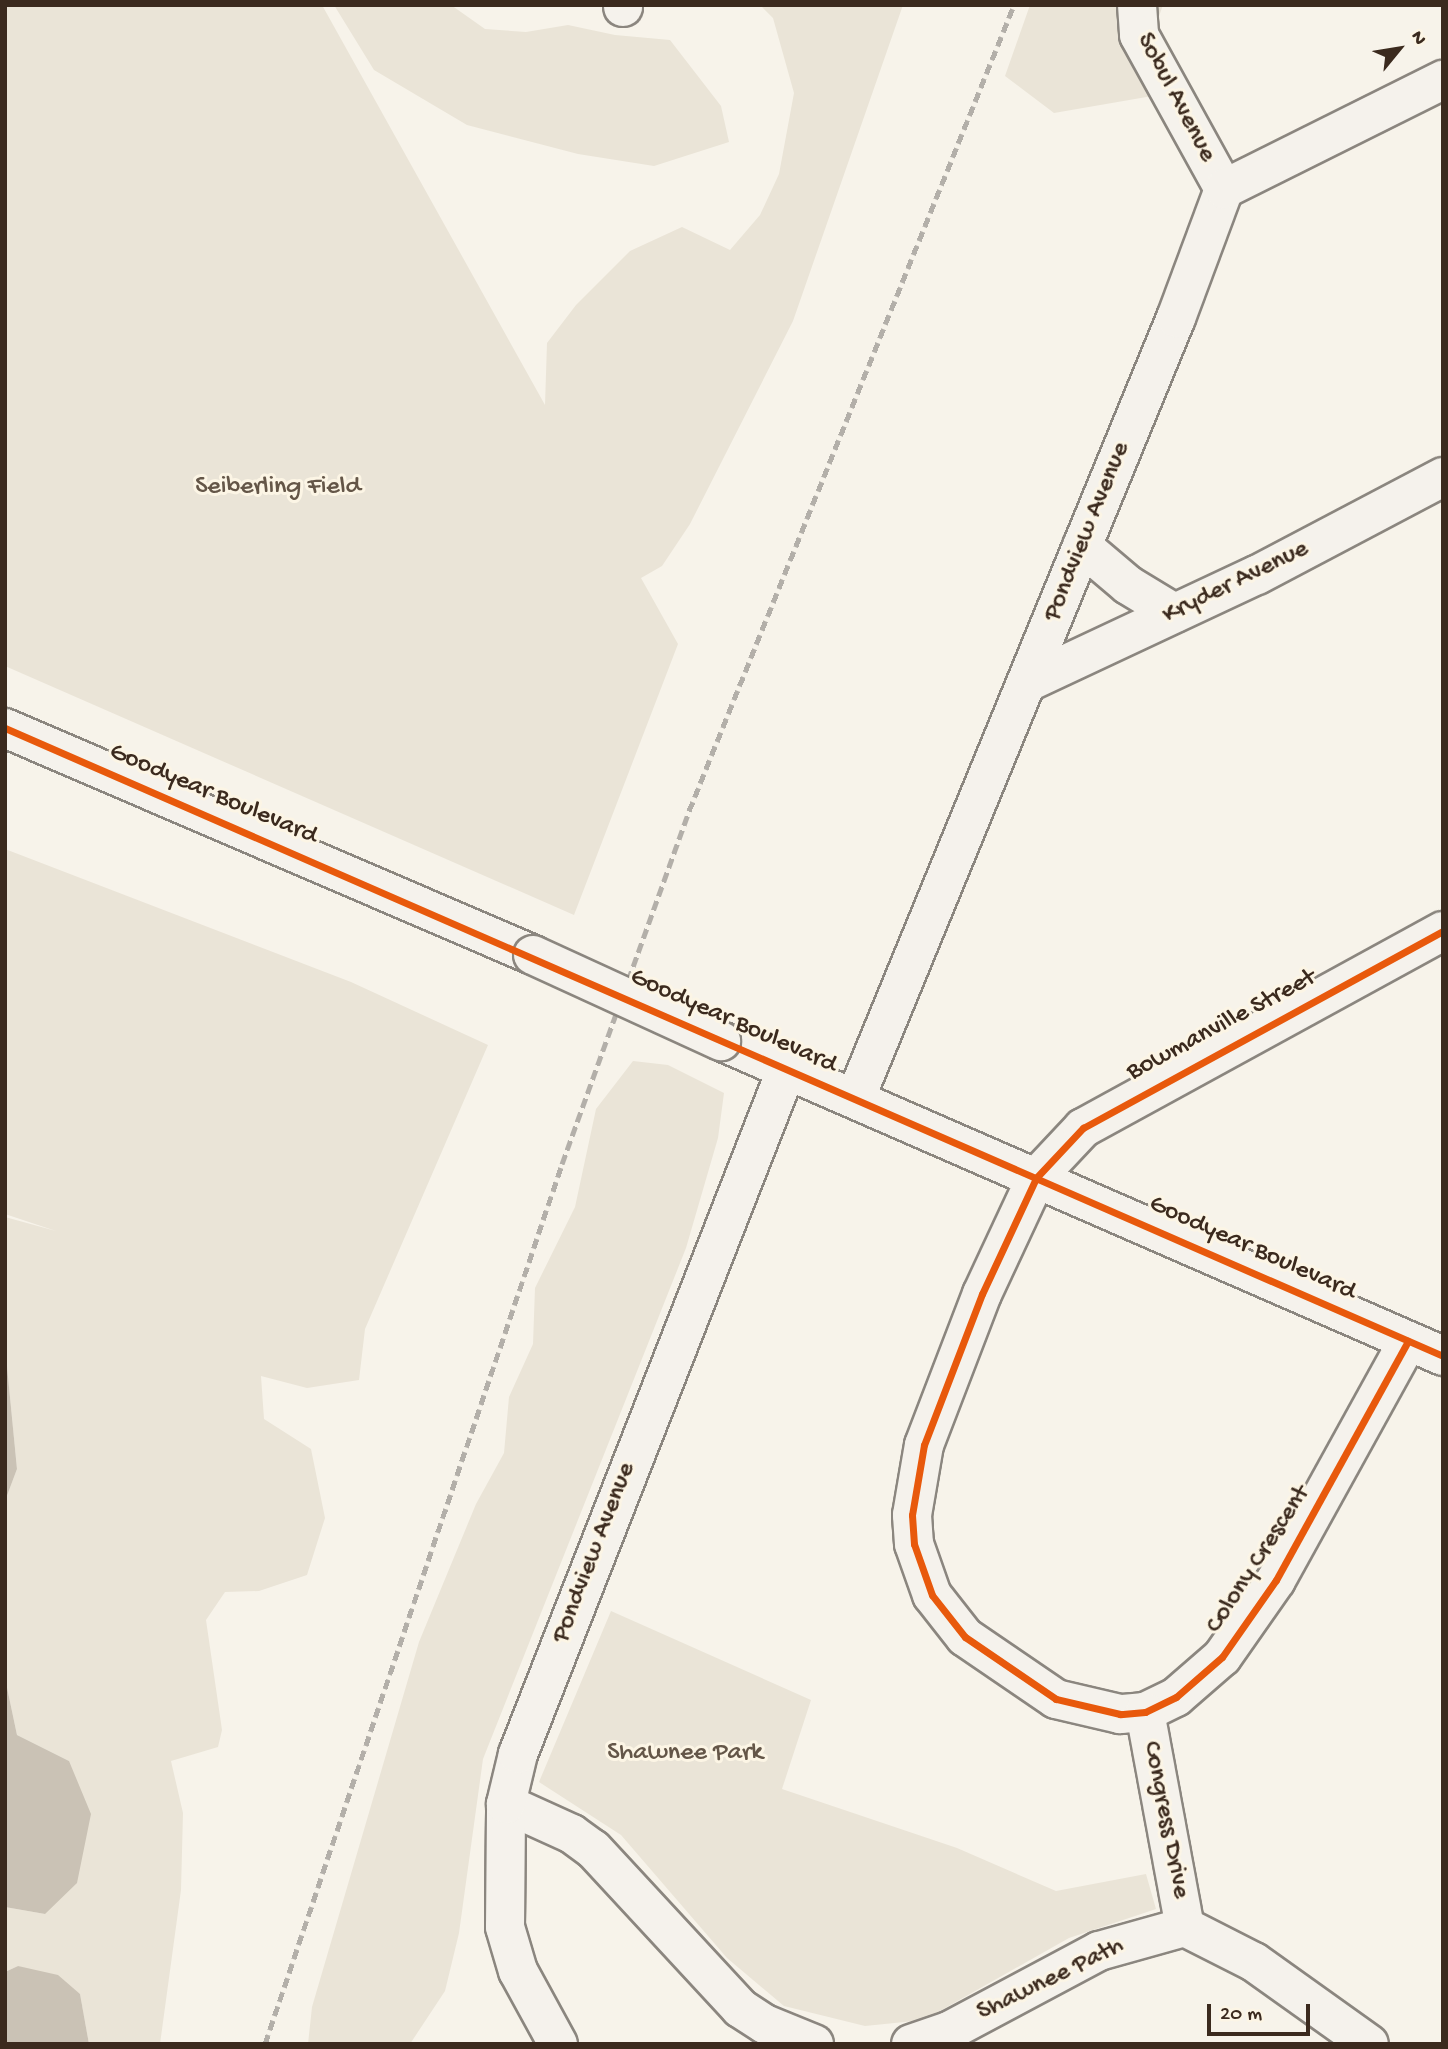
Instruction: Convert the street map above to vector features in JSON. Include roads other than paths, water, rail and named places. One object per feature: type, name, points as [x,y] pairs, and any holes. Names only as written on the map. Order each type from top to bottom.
[{"type":"street","name":"Sobul Avenue","points":[[1138,5],[1139,35],[1224,190]]},
{"type":"street","points":[[1224,190],[1443,80]]},
{"type":"street","name":"Pondview Avenue","points":[[855,1098],[1082,546],[1224,190]]},
{"type":"street","name":"Kryder Avenue","points":[[1026,683],[1257,575],[1443,477]]},
{"type":"street","points":[[1082,546],[1128,585],[1174,613]]},
{"type":"street","name":"Goodyear Boulevard","points":[[5,728],[533,955],[786,1071],[855,1098],[1443,1356]]},
{"type":"street","name":"Bowmanville Street","points":[[1036,1178],[1083,1128],[1443,930]]},
{"type":"street","name":"Pondview Avenue","points":[[558,2044],[518,1970],[505,1927],[502,1887],[506,1804],[518,1754],[590,1565],[786,1071]]},
{"type":"street","name":"Colony Crescent","points":[[1036,1178],[982,1293],[924,1446],[912,1515],[914,1544],[921,1571],[947,1617],[989,1655],[1056,1699],[1096,1712],[1145,1712],[1177,1697],[1222,1657],[1259,1607],[1307,1531],[1408,1340]]},
{"type":"street","name":"Congress Drive","points":[[1145,1712],[1185,1927]]},
{"type":"street","points":[[506,1804],[593,1849],[740,2008],[774,2029],[814,2044]]},
{"type":"street","points":[[1185,1927],[1254,1962],[1369,2044]]},
{"type":"street","name":"Shawnee Path","points":[[911,2044],[948,2031],[1099,1951],[1185,1927]]},
{"type":"railway","points":[[265,2044],[562,1164],[689,811],[1014,5]]},
{"type":"park label","name":"Seiberling Field","points":[[278,488]]},
{"type":"park label","name":"Shawnee Park","points":[[685,1754]]}]
